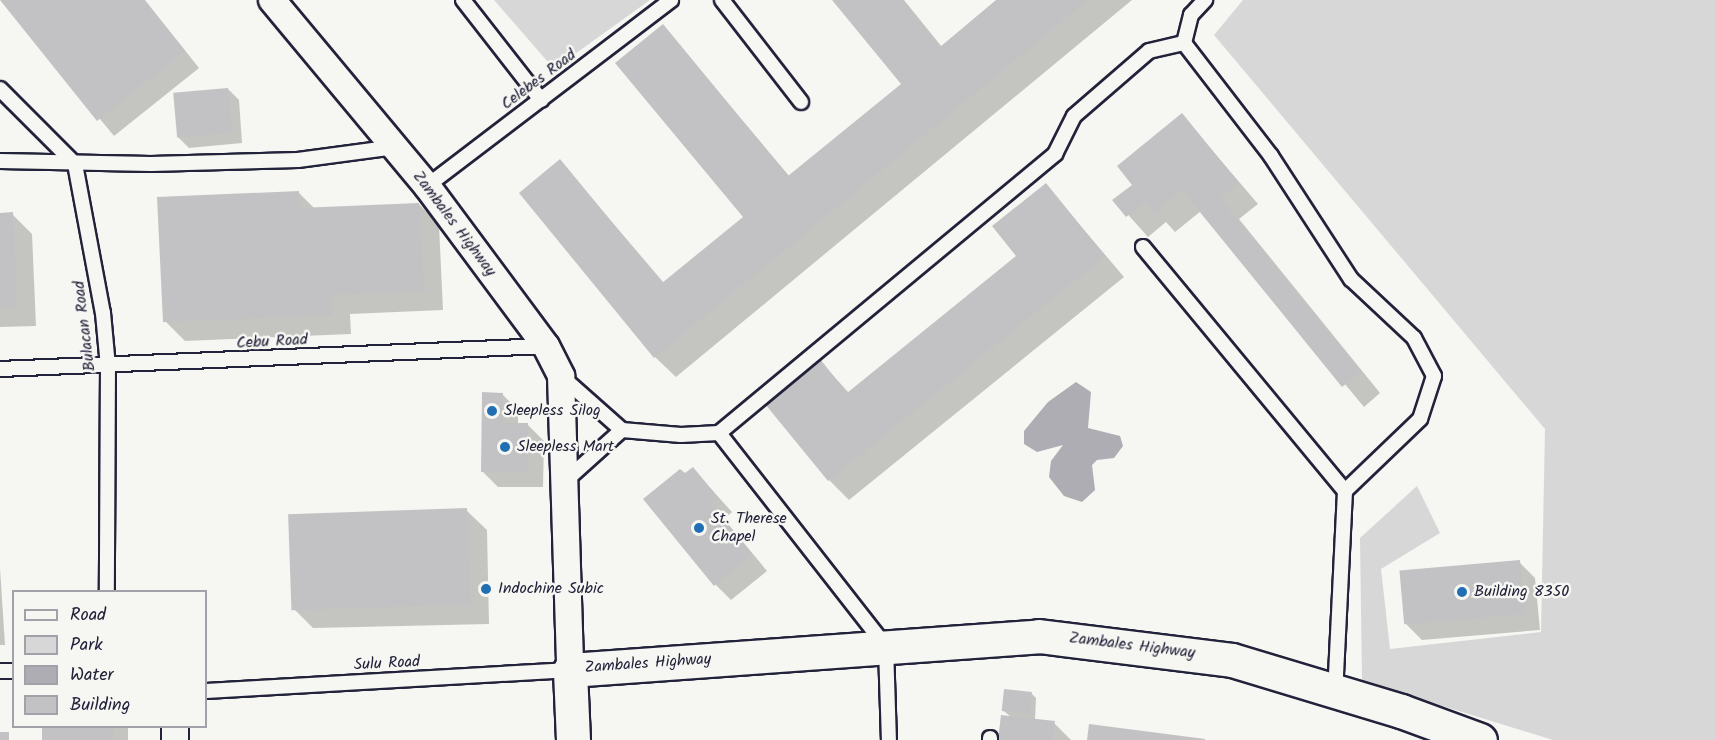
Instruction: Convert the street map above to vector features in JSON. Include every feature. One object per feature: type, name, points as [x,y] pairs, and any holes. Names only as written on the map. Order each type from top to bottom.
[{"type":"main road","name":"Zambales Highway","points":[[570,670],[1039,636],[1098,640],[1232,660],[1335,694],[1401,711],[1480,740]]},
{"type":"main road","points":[[570,670],[573,740]]},
{"type":"street","name":"Zambales Highway","points":[[272,0],[427,186],[546,346],[561,375],[570,670]]},
{"type":"lane","points":[[463,0],[541,99]]},
{"type":"lane","name":"Celebes Road","points":[[427,186],[671,0]]},
{"type":"lane","points":[[722,0],[801,102]]},
{"type":"lane","points":[[1184,43],[1191,15],[1205,0]]},
{"type":"lane","points":[[561,375],[622,430],[681,435],[719,433],[1055,154],[1074,116],[1149,51],[1184,43]]},
{"type":"lane","points":[[1184,43],[1271,156],[1351,279],[1414,338],[1434,376],[1420,419],[1345,491]]},
{"type":"lane","points":[[0,89],[75,164]]},
{"type":"lane","points":[[0,161],[75,164],[298,160],[395,147]]},
{"type":"lane","name":"Bulacan Road","points":[[75,164],[103,313],[108,367],[107,590]]},
{"type":"lane","points":[[1143,247],[1345,491],[1335,694]]},
{"type":"lane","name":"Cebu Road","points":[[0,369],[108,367],[546,346]]},
{"type":"lane","points":[[564,483],[622,430]]},
{"type":"lane","points":[[719,433],[886,647],[889,740]]},
{"type":"lane","name":"Sulu Road","points":[[207,691],[570,670]]},
{"type":"green space","points":[[494,0],[650,0],[554,69]]},
{"type":"green space","points":[[1243,0],[1715,0],[1715,740],[1553,740],[1362,681],[1360,538],[1417,486],[1440,533],[1381,569],[1390,649],[1541,632],[1545,429],[1214,35]]},
{"type":"water","points":[[1076,382],[1091,392],[1088,428],[1120,436],[1123,446],[1114,458],[1097,460],[1092,465],[1095,490],[1082,502],[1064,496],[1049,477],[1051,461],[1063,445],[1037,452],[1024,444],[1024,431],[1048,402]]},
{"type":"building","points":[[0,0],[144,0],[185,51],[97,121]]},
{"type":"building","points":[[832,0],[902,0],[940,47],[996,0],[1088,0],[654,358],[519,193],[560,159],[662,283],[743,217],[615,63],[663,24],[788,176],[901,84]]},
{"type":"building","points":[[228,88],[232,133],[177,138],[173,93]]},
{"type":"building","points":[[1182,113],[1239,183],[1220,198],[1361,372],[1342,387],[1182,190],[1154,213],[1146,202],[1126,217],[1112,200],[1132,185],[1117,166]]},
{"type":"building","points":[[1046,183],[1105,256],[828,481],[765,404],[820,359],[847,393],[1016,256],[992,226]]},
{"type":"building","points":[[299,191],[299,208],[419,203],[424,291],[331,295],[332,315],[163,322],[157,197]]},
{"type":"building","points":[[13,212],[17,306],[0,307],[0,213]]},
{"type":"building","name":"Sleepless Mart","points":[[482,392],[503,393],[502,423],[528,423],[528,472],[481,472]]},
{"type":"building","name":"St. Therese Chapel","points":[[693,467],[717,496],[709,502],[752,554],[714,586],[643,499],[680,469],[685,473]]},
{"type":"building","points":[[467,508],[470,604],[291,610],[288,514]]},
{"type":"building","name":"Building 8350","points":[[1520,560],[1525,614],[1404,624],[1399,571]]},
{"type":"building","points":[[1004,689],[1032,692],[1030,714],[1002,711]]},
{"type":"building","points":[[1001,715],[1055,721],[1052,740],[998,740]]},
{"type":"building","points":[[1089,724],[1205,739],[1205,740],[1087,740]]},
{"type":"building","points":[[42,728],[113,728],[113,740],[42,740]]},
{"type":"building","points":[[0,732],[9,732],[9,740],[0,740]]},
{"type":"place","name":"Sleepless Silog","points":[[492,411]]},
{"type":"place","name":"Sleepless Mart","points":[[505,447]]},
{"type":"place","name":"St. Therese Chapel","points":[[699,528]]},
{"type":"place","name":"Indochine Subic","points":[[486,589]]},
{"type":"place","name":"Building 8350","points":[[1462,592]]}]
